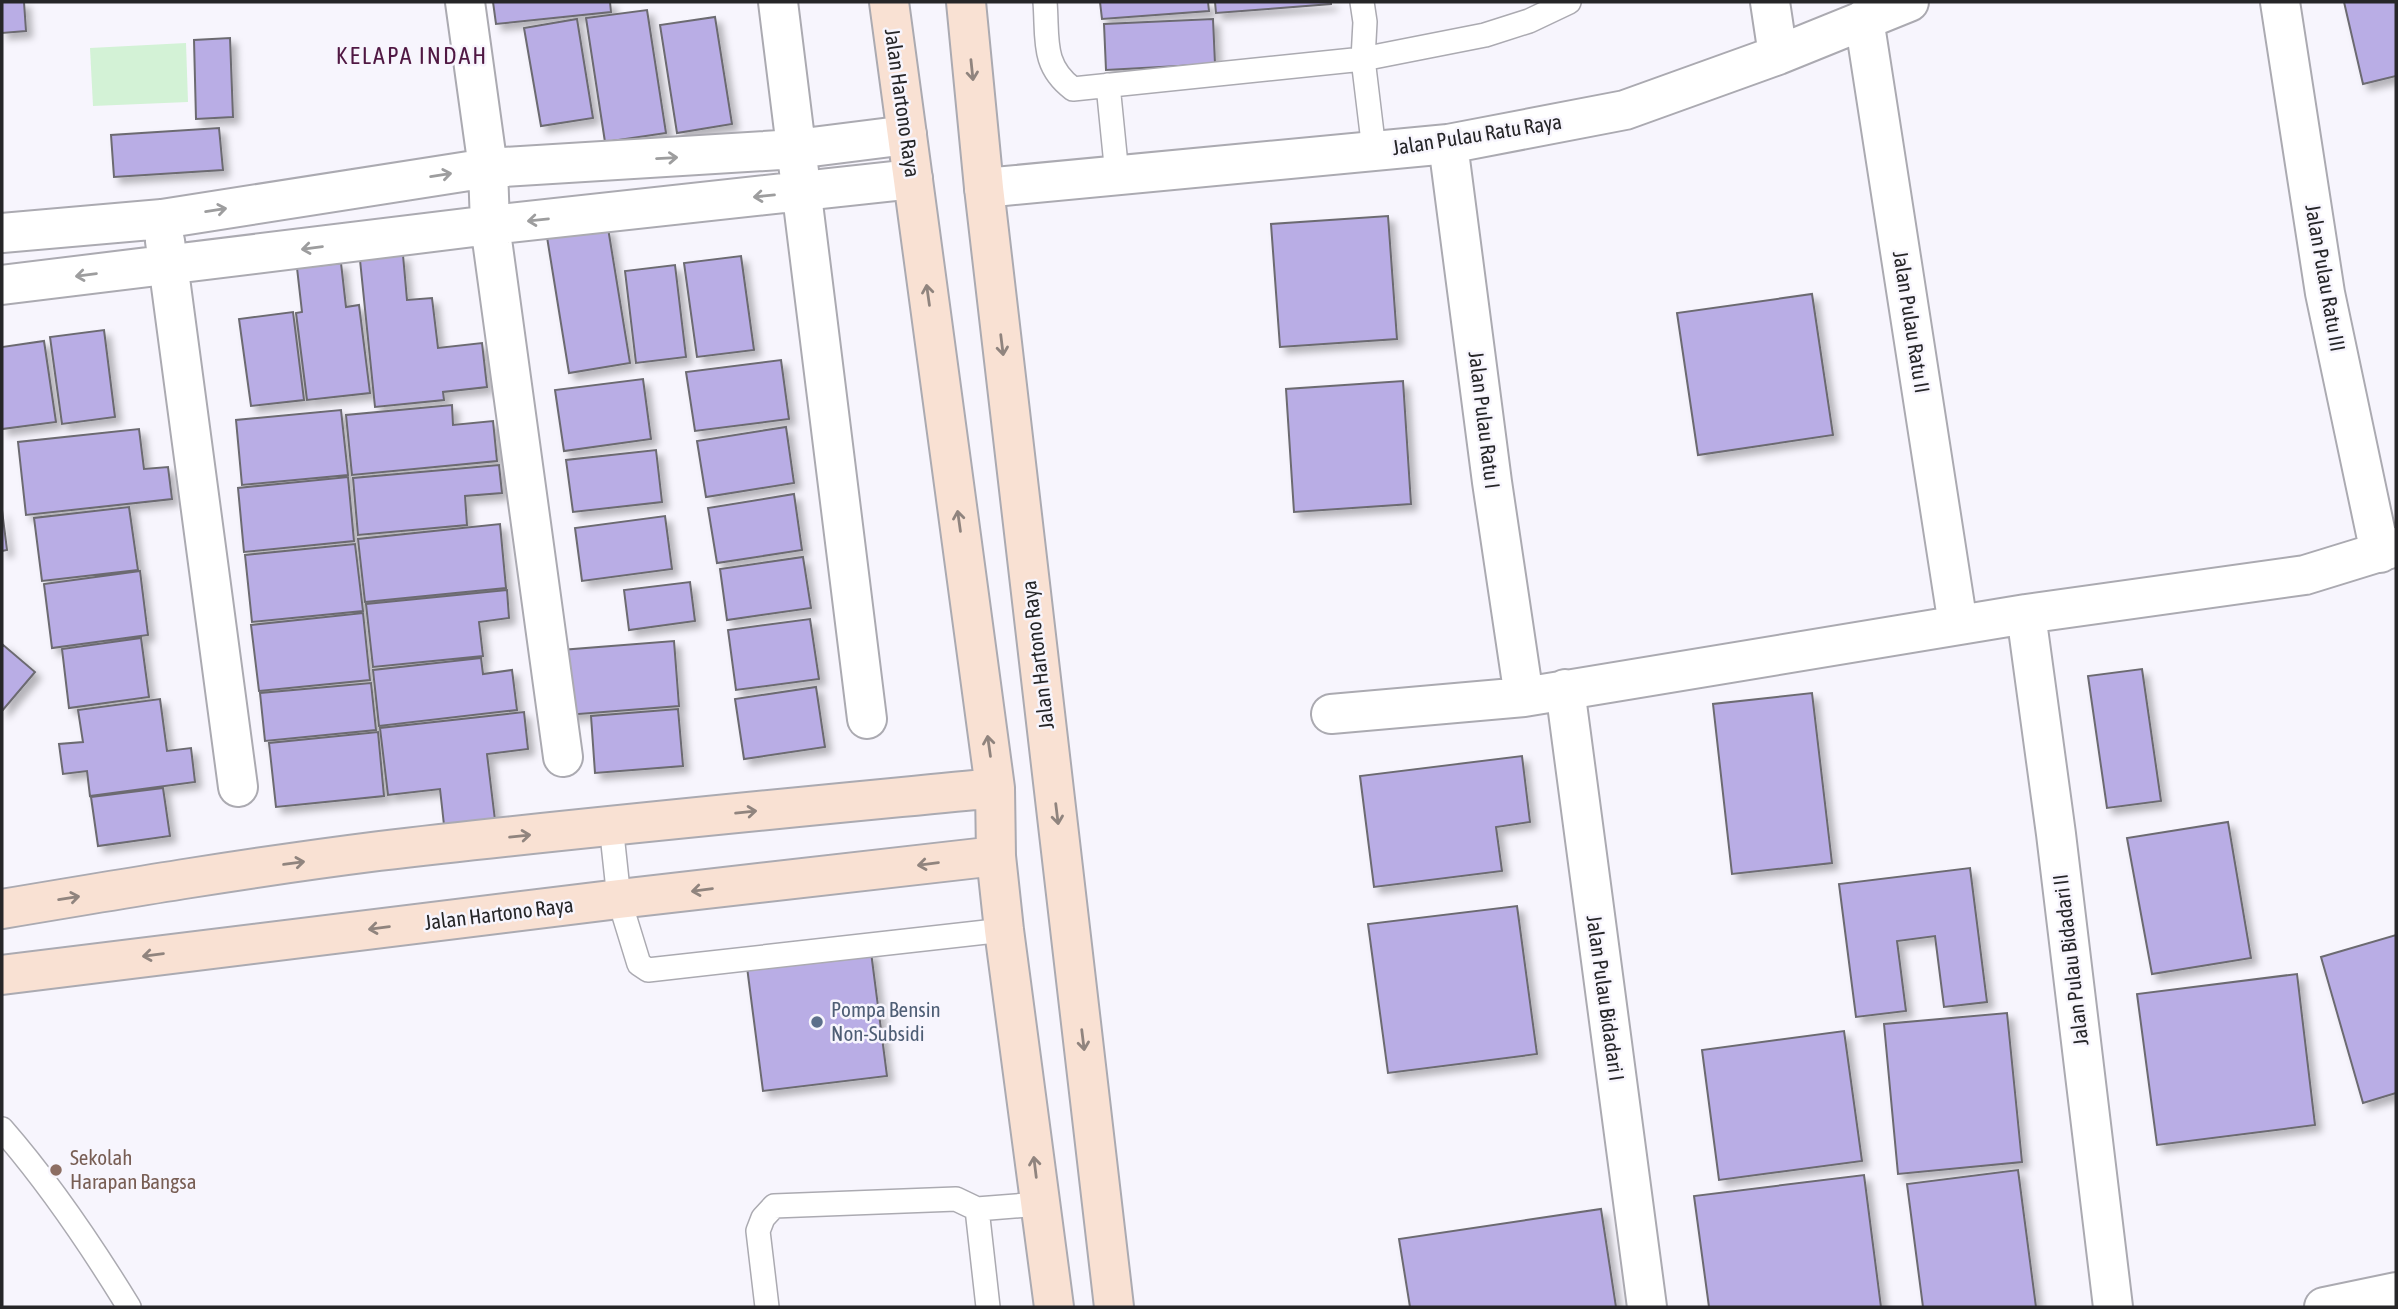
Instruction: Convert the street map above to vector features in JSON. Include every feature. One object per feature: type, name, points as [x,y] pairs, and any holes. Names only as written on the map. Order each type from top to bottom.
[{"type":"street","points":[[464,2],[488,168],[490,225],[563,757]]},
{"type":"street","points":[[778,2],[867,719]]},
{"type":"street","name":"Jalan Hartono Raya","points":[[889,2],[995,788],[996,856],[1004,930],[1054,1307]]},
{"type":"street","name":"Jalan Hartono Raya","points":[[966,2],[984,188],[1114,1307]]},
{"type":"street","points":[[1770,2],[1778,55]]},
{"type":"street","name":"Jalan Pulau Ratu Raya","points":[[984,188],[1448,144],[1625,110],[1778,55],[1909,2]]},
{"type":"street","name":"Jalan Pulau Ratu III","points":[[2280,2],[2325,293],[2388,550]]},
{"type":"street","name":"Jalan Pulau Ratu II","points":[[1864,19],[1958,625]]},
{"type":"street","points":[[2,233],[162,219],[488,168],[796,149],[907,135]]},
{"type":"street","name":"Jalan Pulau Ratu I","points":[[1448,144],[1492,482],[1524,696]]},
{"type":"street","points":[[2,285],[490,225],[913,179]]},
{"type":"street","points":[[162,219],[238,787]]},
{"type":"street","points":[[1331,714],[1524,696],[2026,614],[2305,575],[2388,550]]},
{"type":"street","name":"Jalan Pulau Bidadari II","points":[[2026,614],[2113,1307]]},
{"type":"street","name":"Jalan Pulau Bidadari I","points":[[1565,689],[1647,1307]]},
{"type":"street","points":[[2,909],[363,853],[611,825],[995,788]]},
{"type":"street","name":"Jalan Hartono Raya","points":[[2,975],[619,899],[996,856]]},
{"type":"street","points":[[2324,1307],[2396,1292]]},
{"type":"lane","points":[[1045,2],[1050,62],[1061,80],[1073,89],[1363,59],[1485,35],[1529,21],[1569,2]]},
{"type":"lane","points":[[1362,2],[1365,22],[1363,59],[1374,150]]},
{"type":"lane","points":[[1108,85],[1117,175]]},
{"type":"lane","points":[[611,825],[619,899],[639,964],[648,971],[1004,930]]},
{"type":"lane","points":[[2,1129],[24,1154],[89,1242],[129,1307]]},
{"type":"lane","points":[[767,1307],[758,1231],[763,1218],[775,1206],[956,1199],[977,1209],[1040,1204]]},
{"type":"lane","points":[[977,1209],[988,1307]]},
{"type":"green space","points":[[186,43],[188,102],[93,106],[90,48]]},
{"type":"building","points":[[2,2],[24,2],[26,31],[2,33]]},
{"type":"building","points":[[493,2],[610,2],[611,12],[496,24]]},
{"type":"building","points":[[1100,2],[1208,2],[1209,11],[1102,19]]},
{"type":"building","points":[[1215,2],[1331,2],[1331,4],[1216,13]]},
{"type":"building","points":[[2344,2],[2396,2],[2396,76],[2363,84]]},
{"type":"building","points":[[647,10],[666,133],[605,142],[586,18]]},
{"type":"building","points":[[715,17],[732,124],[677,133],[660,25]]},
{"type":"building","points":[[577,19],[593,118],[541,126],[524,28]]},
{"type":"building","points":[[1213,19],[1215,64],[1106,70],[1104,24]]},
{"type":"building","points":[[230,38],[233,117],[196,119],[194,40]]},
{"type":"building","points":[[219,128],[223,170],[114,177],[111,135]]},
{"type":"building","points":[[1388,216],[1397,339],[1280,347],[1271,224]]},
{"type":"building","points":[[608,228],[630,363],[569,373],[547,237]]},
{"type":"building","points":[[403,255],[407,300],[432,298],[438,348],[482,343],[487,387],[443,392],[444,400],[375,407],[360,260]]},
{"type":"building","points":[[741,256],[754,350],[697,357],[684,263]]},
{"type":"building","points":[[341,263],[346,307],[359,305],[370,393],[307,400],[296,313],[302,312],[297,268]]},
{"type":"building","points":[[675,265],[686,357],[636,363],[625,271]]},
{"type":"building","points":[[1812,294],[1833,435],[1698,455],[1677,313]]},
{"type":"building","points":[[293,312],[304,400],[251,406],[239,319]]},
{"type":"building","points":[[104,330],[115,417],[62,424],[50,337]]},
{"type":"building","points":[[44,341],[56,422],[2,429],[2,347]]},
{"type":"building","points":[[781,360],[789,419],[695,431],[686,372]]},
{"type":"building","points":[[643,379],[651,439],[564,451],[555,390]]},
{"type":"building","points":[[1403,381],[1411,504],[1294,512],[1286,389]]},
{"type":"building","points":[[452,405],[453,425],[493,421],[497,461],[352,475],[346,415]]},
{"type":"building","points":[[341,410],[348,475],[242,485],[236,420]]},
{"type":"building","points":[[786,427],[794,483],[706,497],[697,441]]},
{"type":"building","points":[[139,429],[144,469],[168,467],[172,499],[26,515],[18,442]]},
{"type":"building","points":[[656,450],[662,502],[573,512],[566,460]]},
{"type":"building","points":[[499,465],[502,493],[465,496],[467,525],[358,535],[353,478]]},
{"type":"building","points":[[348,477],[354,541],[244,552],[238,488]]},
{"type":"building","points":[[794,494],[802,550],[717,563],[708,508]]},
{"type":"building","points":[[129,507],[138,570],[42,581],[34,518]]},
{"type":"building","points":[[2,510],[7,550],[2,551]]},
{"type":"building","points":[[665,516],[672,569],[582,581],[575,528]]},
{"type":"building","points":[[500,524],[506,588],[365,602],[358,539]]},
{"type":"building","points":[[355,544],[363,611],[252,622],[245,555]]},
{"type":"building","points":[[803,557],[811,608],[727,620],[720,569]]},
{"type":"building","points":[[140,571],[148,635],[52,648],[44,584]]},
{"type":"building","points":[[690,582],[695,621],[629,630],[624,590]]},
{"type":"building","points":[[507,590],[509,618],[479,622],[483,656],[373,667],[366,604]]},
{"type":"building","points":[[363,613],[370,680],[259,691],[251,625]]},
{"type":"building","points":[[810,619],[819,679],[736,690],[728,630]]},
{"type":"building","points":[[141,638],[149,697],[69,708],[62,649]]},
{"type":"building","points":[[674,641],[679,706],[566,715],[561,650]]},
{"type":"building","points":[[2,644],[35,672],[2,711]]},
{"type":"building","points":[[481,658],[483,674],[512,670],[517,710],[379,726],[373,670]]},
{"type":"building","points":[[2142,669],[2161,801],[2107,808],[2088,676]]},
{"type":"building","points":[[371,683],[376,730],[265,741],[260,693]]},
{"type":"building","points":[[816,687],[825,747],[744,759],[735,699]]},
{"type":"building","points":[[1812,693],[1832,863],[1732,874],[1713,704]]},
{"type":"building","points":[[160,699],[167,751],[191,748],[195,782],[90,796],[87,771],[63,774],[59,744],[83,742],[78,710]]},
{"type":"building","points":[[678,709],[683,766],[595,773],[591,716]]},
{"type":"building","points":[[524,712],[528,749],[487,754],[495,820],[444,825],[440,789],[388,795],[380,728]]},
{"type":"building","points":[[378,732],[384,796],[276,807],[269,743]]},
{"type":"building","points":[[1522,756],[1530,822],[1496,827],[1502,871],[1374,887],[1360,776]]},
{"type":"building","points":[[163,788],[170,836],[98,846],[91,797]]},
{"type":"building","points":[[2228,822],[2251,958],[2152,974],[2127,838]]},
{"type":"building","points":[[1970,868],[1987,1002],[1944,1007],[1935,936],[1897,941],[1906,1011],[1856,1017],[1839,884]]},
{"type":"building","points":[[1517,906],[1537,1054],[1388,1073],[1368,924]]},
{"type":"building","points":[[2396,935],[2396,1093],[2363,1103],[2321,957]]},
{"type":"building","name":"Pompa Bensin Non-Subsidi","points":[[871,952],[887,1076],[763,1091],[747,967]]},
{"type":"building","points":[[2297,974],[2315,1125],[2157,1145],[2137,994]]},
{"type":"building","points":[[2007,1013],[2022,1162],[1898,1174],[1884,1024]]},
{"type":"building","points":[[1844,1031],[1862,1161],[1719,1180],[1702,1050]]},
{"type":"building","points":[[2018,1170],[2036,1307],[1923,1307],[1907,1184]]},
{"type":"building","points":[[1864,1175],[1881,1307],[1709,1307],[1694,1196]]},
{"type":"building","points":[[1601,1209],[1616,1307],[1410,1307],[1399,1239]]},
{"type":"place","name":"Pompa Bensin Non-Subsidi","points":[[817,1022]]},
{"type":"place","name":"Sekolah Harapan Bangsa","points":[[56,1170]]},
{"type":"district","name":"KELAPA INDAH","points":[[412,56]]}]
